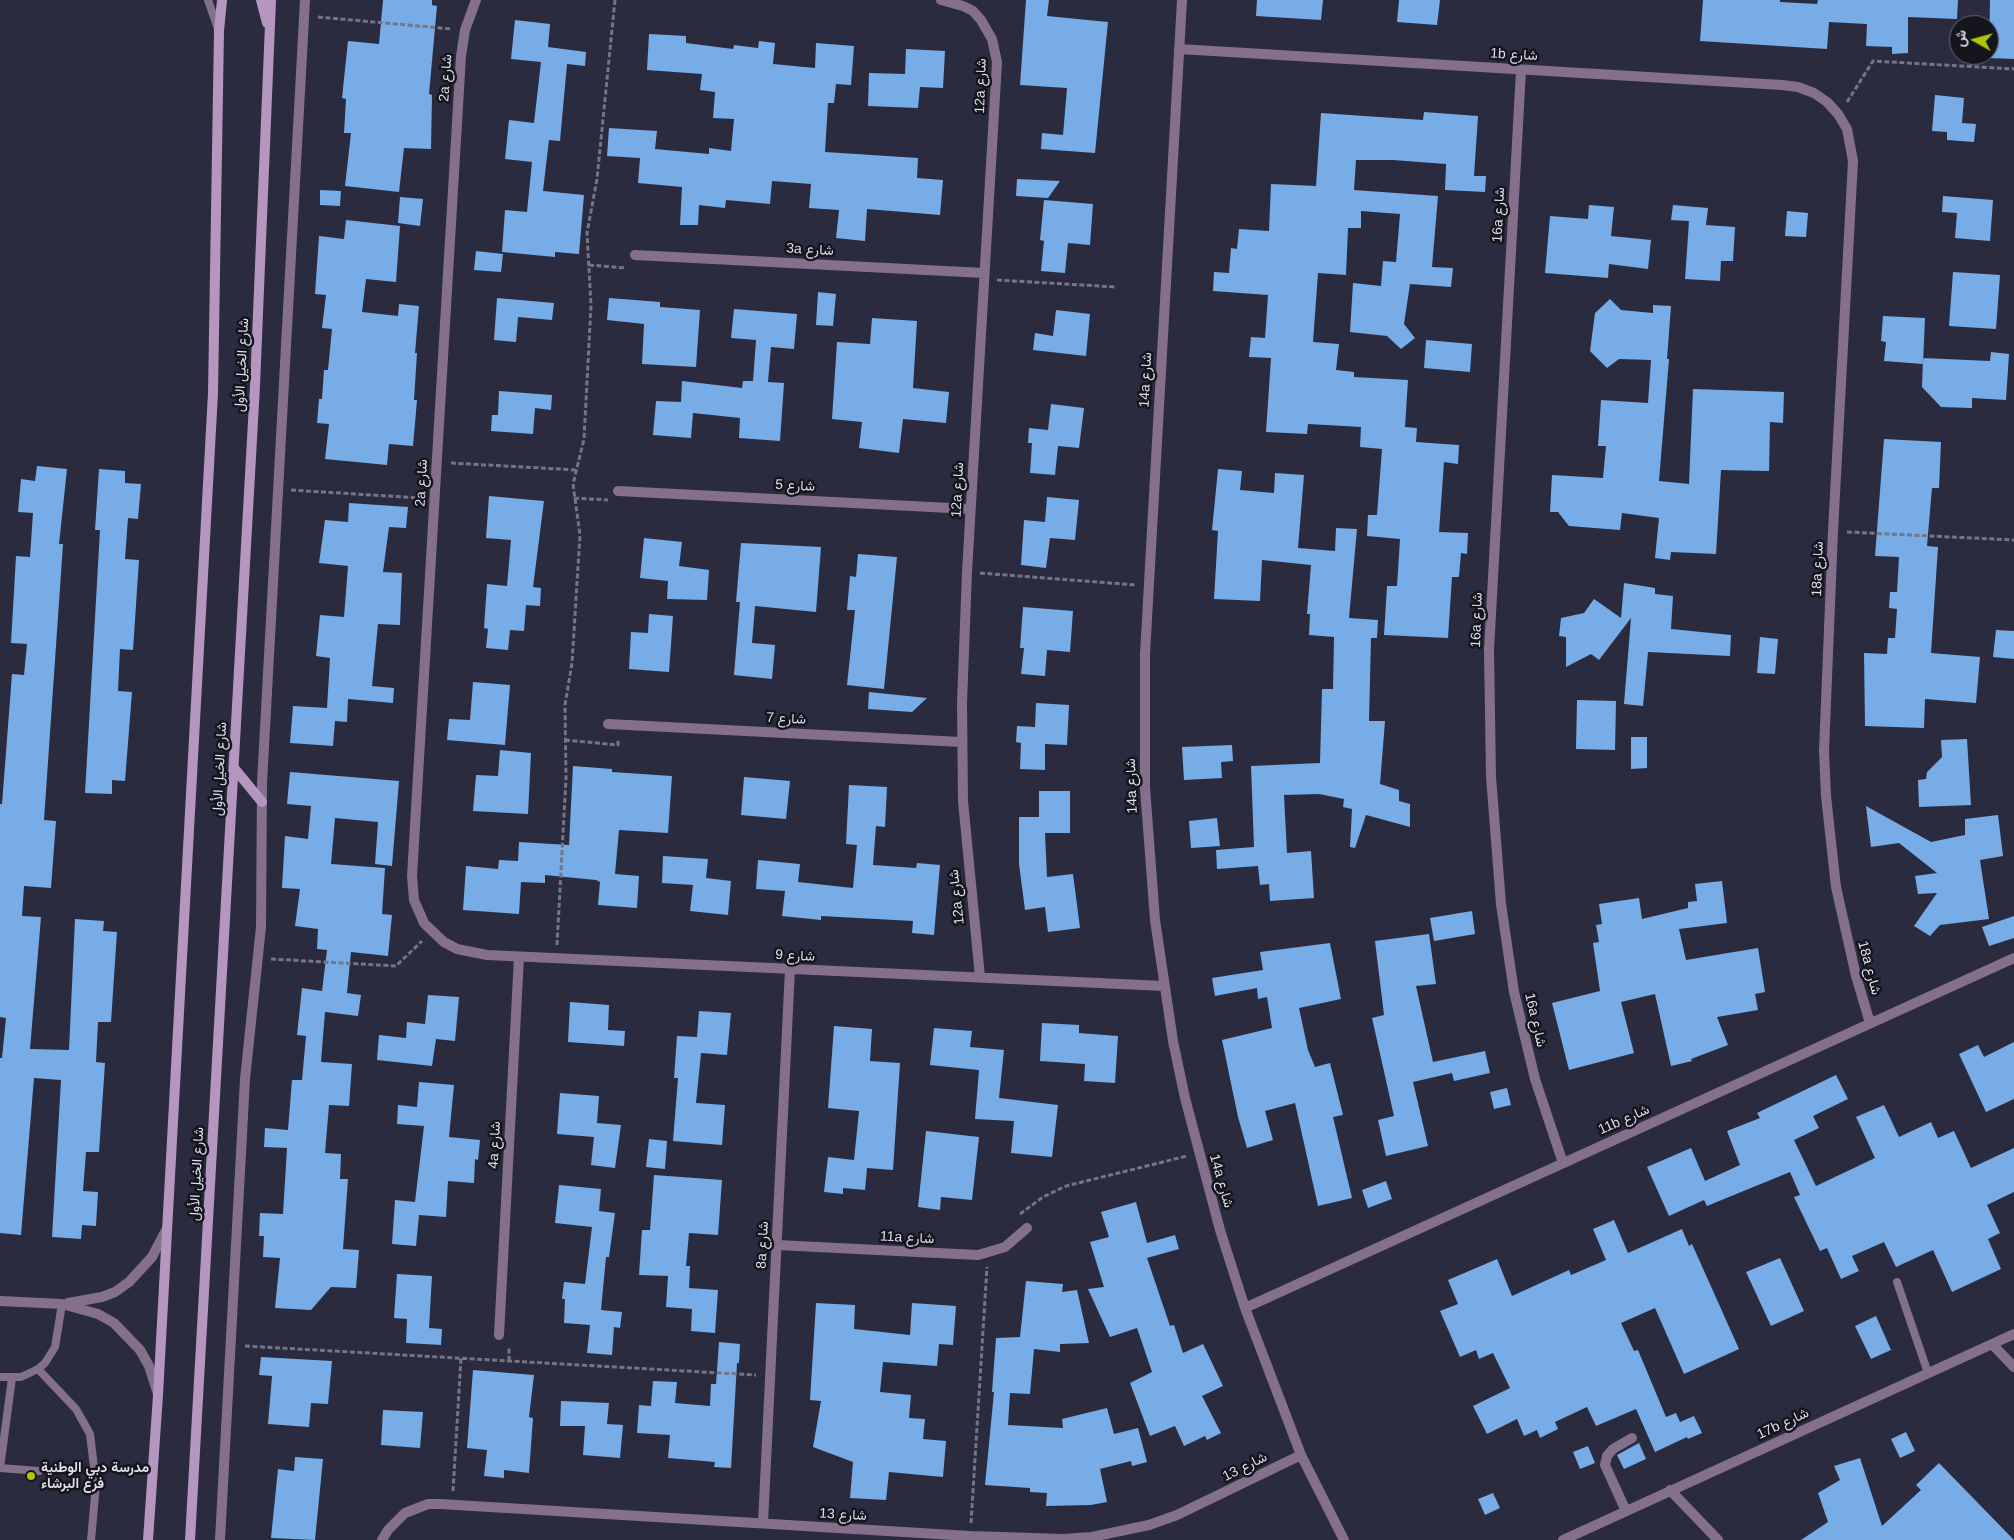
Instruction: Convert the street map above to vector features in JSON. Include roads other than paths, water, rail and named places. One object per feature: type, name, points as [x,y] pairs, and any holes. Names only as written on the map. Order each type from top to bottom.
[{"type":"main road","name":"شارع الخيل الأول","points":[[148,1540],[158,1395],[213,393],[219,31],[222,0]]},
{"type":"main road","points":[[261,0],[270,31]]},
{"type":"main road","name":"شارع الخيل الأول","points":[[190,1540],[256,386],[271,0]]},
{"type":"main road","points":[[234,768],[262,802]]},
{"type":"street","points":[[220,1540],[245,1079],[258,959],[262,802],[305,0]]},
{"type":"street","name":"2a شارع","points":[[432,932],[418,912],[412,888],[461,56],[465,30],[476,0]]},
{"type":"street","name":"12a شارع","points":[[941,0],[973,12],[988,29],[996,50],[997,62],[970,509],[961,742],[967,859],[980,978]]},
{"type":"street","name":"14a شارع","points":[[1182,0],[1145,663],[1145,788],[1154,911],[1173,1041],[1199,1154],[1245,1308],[1300,1455],[1344,1540]]},
{"type":"street","name":"1b شارع","points":[[1179,49],[1798,87],[1814,93],[1827,102],[1838,114]]},
{"type":"street","name":"16a شارع","points":[[1521,70],[1491,622],[1491,777],[1501,904],[1514,992],[1535,1078],[1563,1163]]},
{"type":"street","name":"18a شارع","points":[[1838,114],[1847,129],[1852,144],[1853,161],[1833,532],[1824,750],[1826,796],[1836,887],[1845,932],[1870,1023]]},
{"type":"street","name":"3a شارع","points":[[638,255],[984,276]]},
{"type":"street","name":"شارع 5","points":[[618,491],[970,509]]},
{"type":"street","name":"شارع 7","points":[[614,724],[961,742]]},
{"type":"street","name":"شارع 9","points":[[432,932],[450,945],[472,953],[519,957],[1164,986]]},
{"type":"street","name":"4a شارع","points":[[499,1335],[519,957]]},
{"type":"street","name":"11b شارع","points":[[1245,1308],[2014,958]]},
{"type":"street","name":"8a شارع","points":[[763,1523],[790,969]]},
{"type":"street","points":[[62,1304],[115,1292],[129,1282],[152,1257],[167,1227]]},
{"type":"street","name":"11a شارع","points":[[777,1245],[968,1255],[988,1254],[1013,1242],[1026,1228]]},
{"type":"street","points":[[0,1300],[62,1304],[98,1314],[128,1336],[149,1366],[158,1395]]},
{"type":"street","name":"17b شارع","points":[[1563,1540],[2014,1334]]},
{"type":"street","points":[[1992,1344],[2014,1367]]},
{"type":"street","points":[[1626,1511],[1605,1465],[1607,1456],[1613,1449],[1632,1438]]},
{"type":"street","name":"شارع 13","points":[[382,1540],[396,1521],[411,1510],[428,1504],[1030,1539],[1092,1537],[1149,1525],[1204,1503],[1300,1455]]},
{"type":"street","points":[[1670,1490],[1718,1540]]},
{"type":"lane","points":[[208,0],[219,31]]},
{"type":"lane","points":[[1897,1282],[1928,1373]]},
{"type":"lane","points":[[0,1377],[12,1378],[30,1374],[38,1369],[51,1355],[55,1347],[62,1304]]},
{"type":"lane","points":[[38,1369],[76,1409],[90,1434],[96,1484],[91,1540]]},
{"type":"lane","points":[[12,1378],[0,1468],[39,1471]]},
{"type":"place","name":"مدرسة دبي الوطنية فرع البرشاء","points":[[31,1476]]}]
